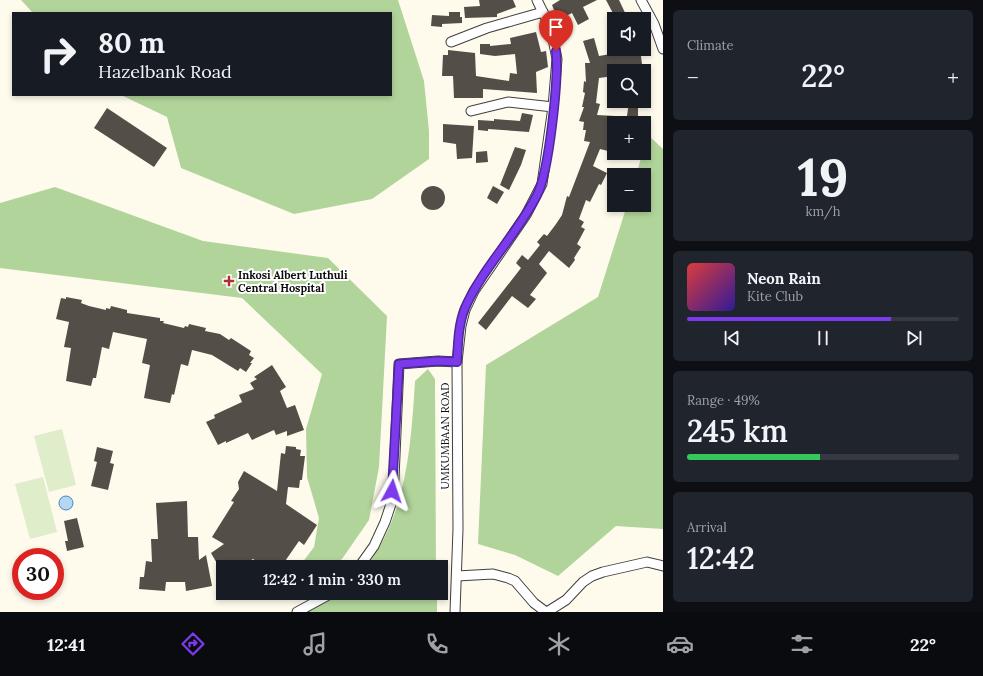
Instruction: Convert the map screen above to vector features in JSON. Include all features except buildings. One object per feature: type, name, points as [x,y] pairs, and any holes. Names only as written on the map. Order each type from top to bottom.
[{"type":"street","name":"UMKUMBAAN ROAD","points":[[455,612],[457,576],[457,362],[461,326],[465,310],[474,291],[526,215],[542,184],[553,107],[557,59],[551,29],[537,0]]},
{"type":"street","points":[[642,0],[654,24],[663,49]]},
{"type":"street","points":[[451,42],[487,28],[543,12]]},
{"type":"street","points":[[471,111],[508,102],[553,107]]},
{"type":"street","points":[[364,560],[374,546],[385,522],[390,504],[394,472],[399,364],[438,361],[457,362]]},
{"type":"street","points":[[457,576],[493,574],[508,578],[515,581],[534,603],[547,612],[566,600],[583,582],[592,576],[647,562],[663,566]]},
{"type":"street","points":[[297,612],[319,600]]},
{"type":"green space","points":[[21,0],[398,0],[424,81],[429,131],[429,159],[372,199],[294,214],[181,168],[167,117],[123,96],[392,96],[392,12],[32,12]]},
{"type":"green space","points":[[651,138],[663,149],[663,529],[616,526],[558,576],[515,555],[478,544],[486,365],[598,297],[625,212],[651,212],[651,168],[638,168],[640,160],[651,160]]},
{"type":"green space","points":[[55,187],[203,241],[328,258],[387,316],[379,467],[369,520],[342,559],[304,560],[314,547],[319,518],[307,477],[306,429],[322,374],[242,298],[0,268],[0,203]]},
{"type":"green space","points":[[428,369],[435,379],[436,560],[371,560],[380,546],[390,525],[404,478],[409,454],[415,381]]},
{"type":"green space","points":[[62,429],[76,485],[49,492],[34,436]]},
{"type":"green space","points":[[43,477],[57,532],[30,539],[15,484]]},
{"type":"green space","points":[[329,600],[437,600],[437,612],[306,612]]},
{"type":"water","points":[[63,496],[69,496],[73,500],[73,506],[69,510],[63,510],[59,506],[59,500]]},
{"type":"place","name":"Inkosi Albert Luthuli Central Hospital","points":[[229,281]]},
{"type":"route","points":[[392,491],[394,478],[399,364],[438,361],[457,362],[461,326],[465,310],[474,291],[526,215],[542,184],[553,107],[556,78],[556,51]]}]
